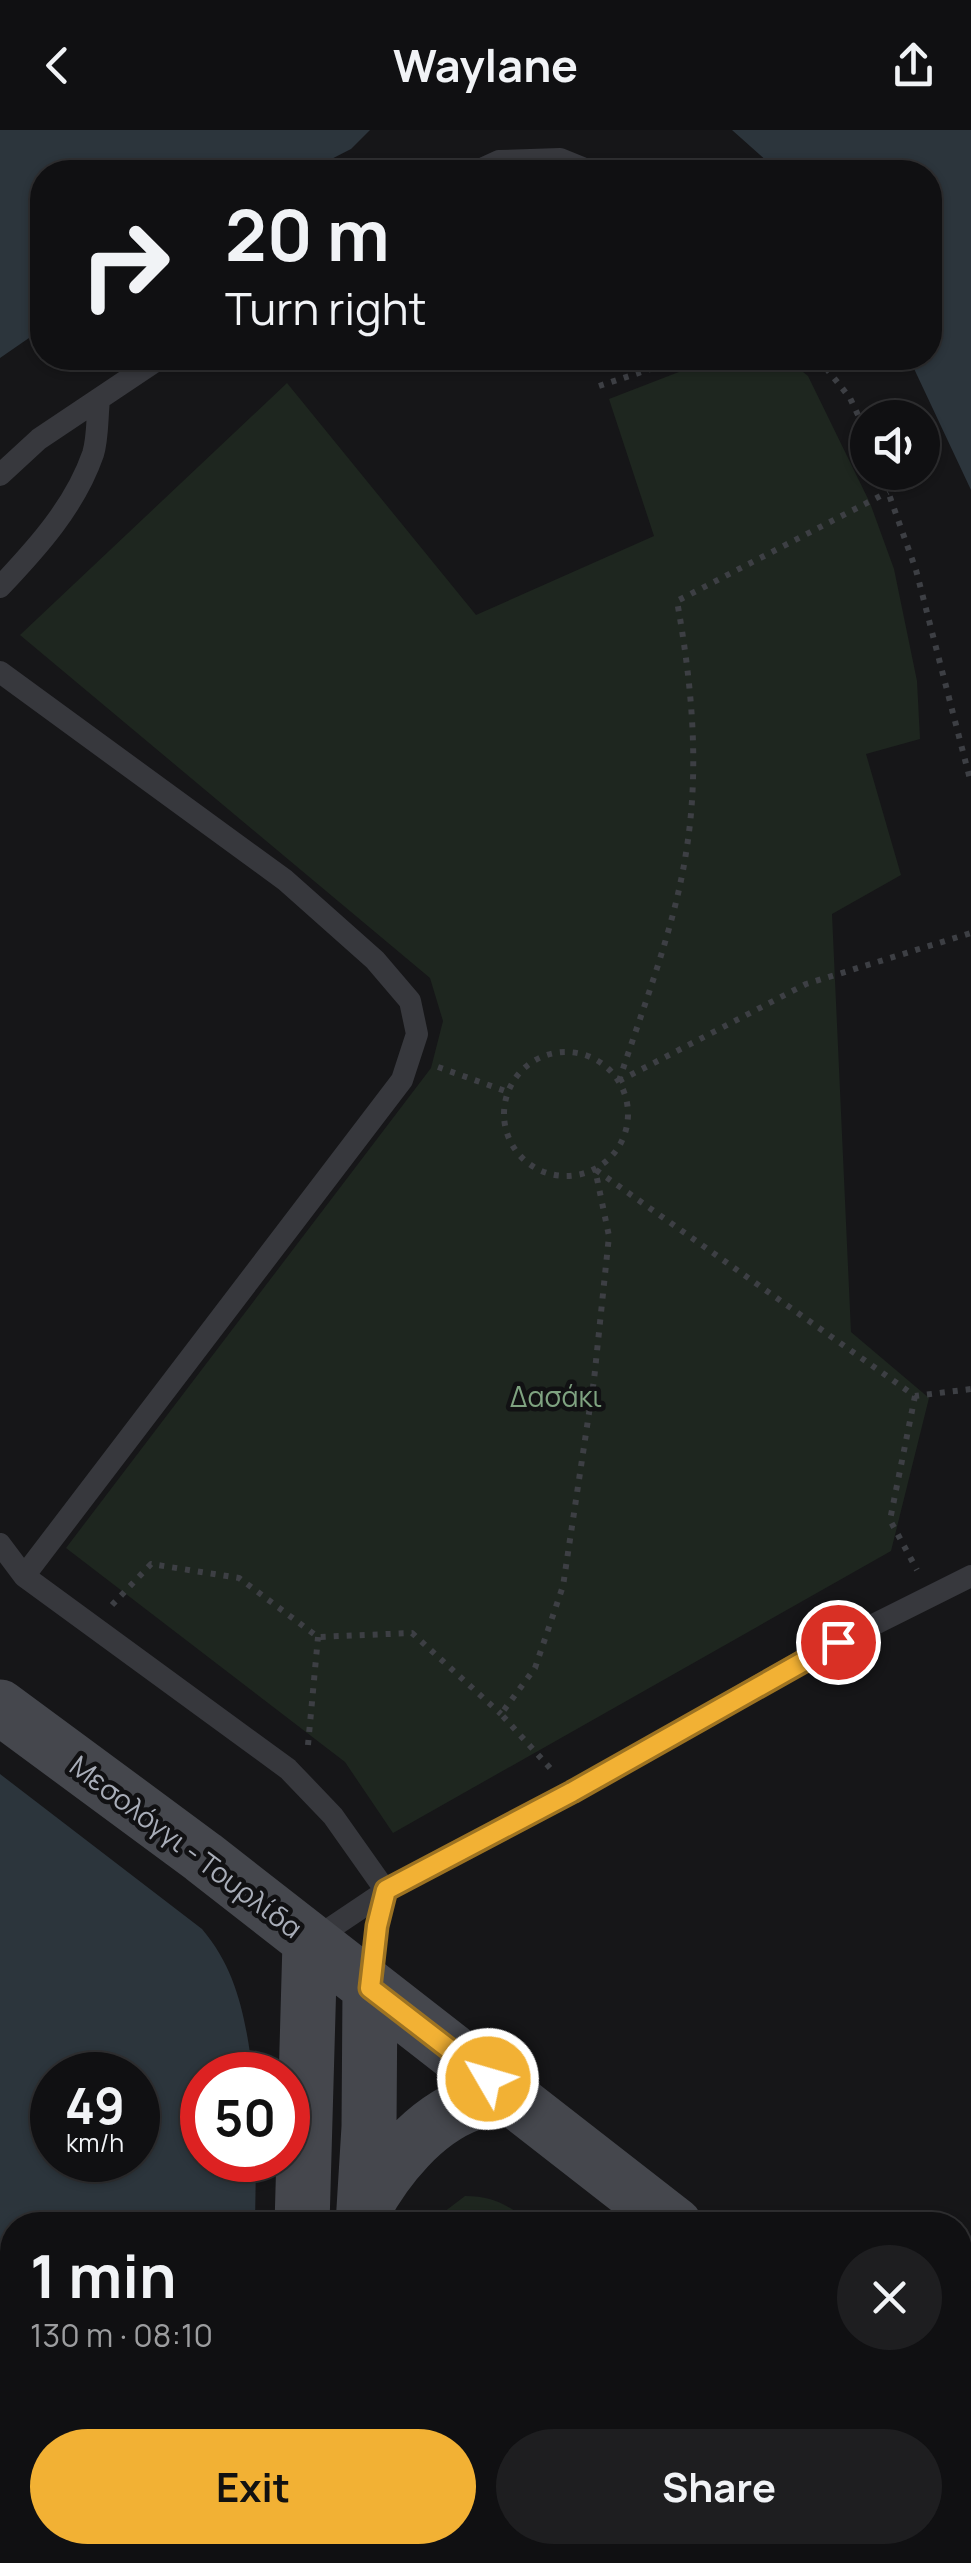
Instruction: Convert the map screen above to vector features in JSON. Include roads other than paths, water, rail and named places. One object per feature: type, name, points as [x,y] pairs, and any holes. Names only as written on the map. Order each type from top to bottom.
[{"type":"main road","name":"Μεσολόγγι - Τουρλίδα","points":[[0,1706],[203,1857],[658,2212]]},
{"type":"main road","points":[[302,2212],[310,1942]]},
{"type":"main road","points":[[363,2212],[369,2127],[370,1988]]},
{"type":"main road","points":[[366,2212],[389,2168],[428,2132],[470,2104],[510,2096]]},
{"type":"lane","points":[[530,160],[562,160]]},
{"type":"lane","points":[[0,475],[40,439],[143,370]]},
{"type":"lane","points":[[0,587],[72,500],[94,451],[99,400]]},
{"type":"lane","points":[[0,672],[285,880],[333,920],[410,1001],[417,1034],[402,1080],[24,1576]]},
{"type":"lane","points":[[0,1544],[24,1576],[256,1744],[304,1784],[333,1816],[386,1890],[377,1926],[370,1988]]},
{"type":"lane","points":[[310,1942],[386,1890],[572,1792],[734,1698],[971,1576]]},
{"type":"park label","name":"Δασάκι","points":[[556,1397]]}]
